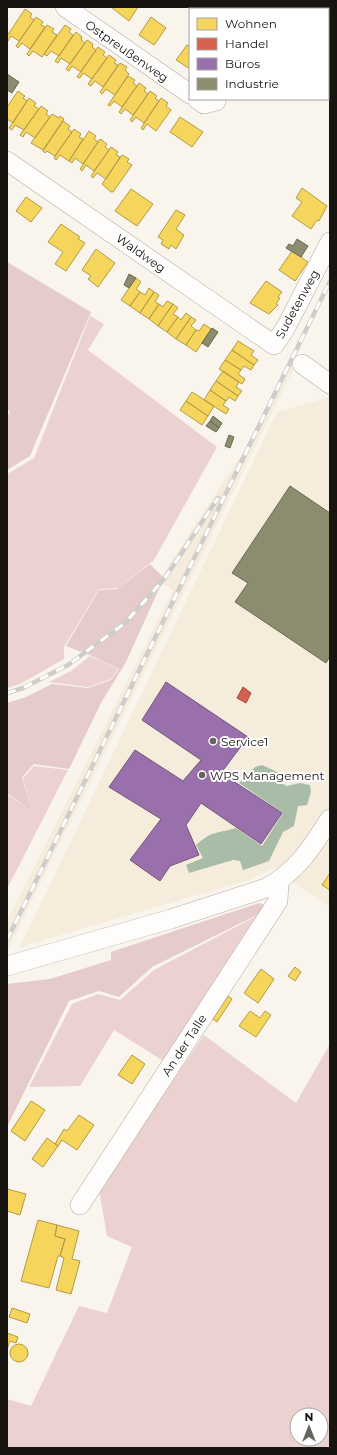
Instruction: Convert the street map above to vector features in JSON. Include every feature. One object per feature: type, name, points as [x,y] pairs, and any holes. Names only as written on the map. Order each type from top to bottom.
[{"type":"street","name":"Ostpreußenweg","points":[[65,7],[189,93]]},
{"type":"street","points":[[198,100],[204,104],[216,101]]},
{"type":"street","name":"Waldweg","points":[[7,161],[274,345]]},
{"type":"street","name":"Sudetenweg","points":[[274,345],[285,329],[330,242]]},
{"type":"street","points":[[302,364],[330,384]]},
{"type":"street","points":[[7,966],[171,919],[266,888],[279,882],[301,861],[330,819]]},
{"type":"street","name":"An der Talle","points":[[80,1205],[278,901],[279,882]]},
{"type":"shaded area","points":[[7,262],[91,312],[30,456],[7,470],[7,417],[10,412],[7,409]]},
{"type":"shaded area","points":[[90,316],[104,324],[88,350],[217,447],[154,560],[118,588],[99,589],[64,647],[64,659],[20,684],[7,688],[7,474],[34,458]]},
{"type":"shaded area","points":[[288,360],[295,366],[7,951],[7,921],[173,590],[159,580],[245,449]]},
{"type":"shaded area","points":[[330,397],[330,907],[272,868],[252,879],[20,947],[277,412]]},
{"type":"shaded area","points":[[150,564],[164,578],[126,662],[101,703],[69,769],[34,764],[22,777],[32,811],[7,793],[7,703],[26,697],[52,684],[88,688],[111,680],[119,669],[66,646],[99,590],[117,589]]},
{"type":"shaded area","points":[[90,656],[118,669],[111,679],[88,687],[49,682],[71,671]]},
{"type":"shaded area","points":[[262,765],[277,772],[281,783],[287,786],[300,783],[310,785],[311,792],[307,805],[298,806],[294,826],[283,832],[269,861],[243,870],[240,861],[233,860],[189,873],[186,865],[203,858],[196,845],[215,833],[236,828],[262,846],[283,813],[239,783],[255,767]]},
{"type":"shaded area","points":[[34,766],[68,770],[7,889],[7,794],[32,811],[23,778]]},
{"type":"shaded area","points":[[259,903],[265,905],[265,911],[152,967],[119,997],[99,991],[69,1001],[7,1127],[7,984],[50,979],[111,960],[111,952]]},
{"type":"shaded area","points":[[268,910],[165,1062],[114,1030],[80,1086],[29,1087],[72,1004],[98,994],[120,1000],[154,970]]},
{"type":"shaded area","points":[[204,1035],[296,1103],[330,1044],[330,1448],[7,1448],[7,1399],[31,1406],[79,1306],[107,1313],[132,1247],[107,1236],[99,1189]]},
{"type":"building: Wohnen","points":[[111,7],[138,7],[129,21]]},
{"type":"building: Wohnen","points":[[25,9],[32,14],[30,17],[34,20],[19,41],[11,36],[8,41],[7,36]]},
{"type":"building: Wohnen","points":[[36,17],[43,22],[41,25],[45,27],[30,49],[22,43],[18,48],[16,46]]},
{"type":"building: Wohnen","points":[[151,17],[166,28],[154,45],[139,35]]},
{"type":"building: Wohnen","points":[[47,25],[54,29],[52,32],[57,35],[42,57],[33,51],[29,56],[27,54]]},
{"type":"building: Wohnen","points":[[65,25],[71,29],[69,32],[73,35],[59,56],[51,51],[47,56],[44,54]]},
{"type":"building: Wohnen","points":[[76,32],[82,37],[81,40],[85,43],[70,64],[61,58],[58,63],[55,61]]},
{"type":"building: Wohnen","points":[[87,40],[93,44],[92,47],[96,50],[81,72],[72,66],[69,71],[66,69]]},
{"type":"building: Wohnen","points":[[187,45],[189,46],[189,68],[176,60]]},
{"type":"building: Wohnen","points":[[98,47],[105,52],[103,55],[107,58],[92,79],[83,73],[80,78],[77,77]]},
{"type":"building: Wohnen","points":[[109,55],[116,60],[114,63],[118,65],[103,87],[95,81],[91,86],[88,84]]},
{"type":"building: Wohnen","points":[[120,63],[127,67],[125,70],[129,74],[115,95],[106,89],[102,94],[100,92]]},
{"type":"building: Wohnen","points":[[128,76],[135,80],[133,83],[137,86],[122,107],[114,101],[110,106],[108,105]]},
{"type":"building: Wohnen","points":[[139,83],[146,88],[144,91],[148,94],[133,115],[125,109],[121,114],[119,112]]},
{"type":"building: Wohnen","points":[[18,91],[25,96],[23,98],[27,101],[13,123],[7,119],[7,107]]},
{"type":"building: Wohnen","points":[[150,91],[157,96],[155,98],[159,101],[144,123],[136,117],[132,122],[130,120]]},
{"type":"building: Wohnen","points":[[29,98],[36,103],[34,106],[39,109],[24,130],[15,125],[12,130],[9,128]]},
{"type":"building: Wohnen","points":[[161,98],[168,103],[166,106],[171,110],[156,131],[147,124],[143,130],[141,128]]},
{"type":"building: Wohnen","points":[[41,106],[48,111],[46,114],[50,117],[35,138],[26,132],[23,137],[20,135]]},
{"type":"building: Wohnen","points":[[52,114],[59,118],[60,116],[64,119],[43,150],[31,143]]},
{"type":"building: Wohnen","points":[[180,117],[203,132],[192,147],[170,132]]},
{"type":"building: Wohnen","points":[[63,121],[70,126],[68,129],[72,132],[55,156],[47,151],[45,153],[43,151]]},
{"type":"building: Wohnen","points":[[74,129],[81,134],[79,137],[83,139],[69,161],[60,155],[56,160],[54,158]]},
{"type":"building: Wohnen","points":[[89,131],[96,136],[94,139],[98,142],[83,164],[75,158],[72,163],[69,161]]},
{"type":"building: Wohnen","points":[[100,139],[107,144],[105,147],[109,150],[94,171],[86,165],[82,171],[80,169]]},
{"type":"building: Wohnen","points":[[111,147],[118,152],[116,155],[120,157],[106,179],[97,173],[93,178],[91,176]]},
{"type":"building: Wohnen","points":[[122,155],[129,159],[127,162],[132,165],[113,192],[111,192],[102,184]]},
{"type":"building: Wohnen","points":[[302,188],[327,206],[319,221],[317,220],[311,229],[292,216],[302,202],[296,198]]},
{"type":"building: Wohnen","points":[[131,189],[153,204],[137,226],[115,211]]},
{"type":"building: Wohnen","points":[[26,197],[42,208],[31,222],[16,211]]},
{"type":"building: Wohnen","points":[[176,210],[185,215],[176,229],[184,235],[176,249],[171,245],[169,249],[161,244],[163,240],[158,237]]},
{"type":"building: Wohnen","points":[[61,224],[80,237],[78,239],[85,243],[66,271],[55,264],[63,252],[48,242]]},
{"type":"building: Wohnen","points":[[96,249],[115,263],[98,287],[88,279],[91,276],[82,270]]},
{"type":"building: Wohnen","points":[[292,251],[308,262],[295,281],[279,270]]},
{"type":"building: Wohnen","points":[[136,278],[141,282],[136,289],[140,292],[130,306],[121,300]]},
{"type":"building: Wohnen","points":[[266,281],[282,292],[278,297],[280,298],[276,304],[278,305],[269,314],[250,303]]},
{"type":"building: Wohnen","points":[[149,288],[154,292],[140,313],[130,306],[140,292],[145,295]]},
{"type":"building: Wohnen","points":[[154,292],[159,295],[155,302],[159,304],[149,319],[140,313]]},
{"type":"building: Wohnen","points":[[167,301],[173,304],[158,326],[149,319],[159,304],[163,307]]},
{"type":"building: Wohnen","points":[[173,304],[178,308],[173,314],[178,317],[167,332],[158,326]]},
{"type":"building: Wohnen","points":[[186,313],[191,317],[176,339],[167,332],[178,317],[181,320]]},
{"type":"building: Wohnen","points":[[191,317],[196,320],[191,326],[196,330],[186,345],[176,339]]},
{"type":"building: Wohnen","points":[[204,324],[211,329],[196,352],[186,345],[196,330],[199,331]]},
{"type":"building: Wohnen","points":[[238,341],[254,351],[251,355],[258,360],[254,365],[232,350]]},
{"type":"building: Wohnen","points":[[232,350],[254,365],[251,370],[244,366],[241,370],[225,360]]},
{"type":"building: Wohnen","points":[[225,360],[241,370],[238,374],[245,379],[242,384],[219,369]]},
{"type":"building: Wohnen","points":[[223,371],[239,382],[236,387],[242,391],[238,396],[216,381]]},
{"type":"building: Wohnen","points":[[216,381],[238,396],[235,401],[229,397],[226,401],[210,390]]},
{"type":"building: Wohnen","points":[[210,390],[226,401],[223,405],[229,409],[226,414],[204,400]]},
{"type":"building: Wohnen","points":[[192,392],[214,406],[208,416],[186,401]]},
{"type":"building: Wohnen","points":[[186,401],[208,416],[202,425],[180,410]]},
{"type":"building: Wohnen","points":[[330,873],[330,890],[322,885]]},
{"type":"building: Wohnen","points":[[295,967],[301,972],[295,981],[288,976]]},
{"type":"building: Wohnen","points":[[261,969],[274,979],[258,1003],[244,993]]},
{"type":"building: Wohnen","points":[[228,996],[232,999],[217,1022],[213,1019]]},
{"type":"building: Wohnen","points":[[250,1011],[260,1018],[265,1011],[271,1015],[256,1037],[239,1026]]},
{"type":"building: Wohnen","points":[[132,1055],[145,1064],[132,1084],[118,1075]]},
{"type":"building: Wohnen","points":[[31,1101],[45,1110],[25,1141],[11,1131]]},
{"type":"building: Wohnen","points":[[79,1115],[94,1125],[77,1150],[62,1140],[58,1146],[55,1144],[64,1129],[67,1131]]},
{"type":"building: Wohnen","points":[[47,1138],[58,1146],[43,1167],[32,1159]]},
{"type":"building: Wohnen","points":[[7,1189],[26,1194],[20,1215],[7,1211]]},
{"type":"building: Wohnen","points":[[38,1220],[57,1225],[55,1236],[65,1239],[60,1256],[58,1256],[49,1288],[21,1281]]},
{"type":"building: Wohnen","points":[[57,1225],[79,1231],[72,1259],[80,1261],[71,1294],[56,1290],[64,1258],[60,1256],[65,1239],[55,1236]]},
{"type":"building: Wohnen","points":[[12,1308],[30,1314],[27,1323],[9,1317]]},
{"type":"building: Wohnen","points":[[7,1333],[18,1337],[16,1343],[10,1341],[7,1349]]},
{"type":"building: Wohnen","points":[[19,1344],[25,1347],[28,1353],[25,1359],[19,1362],[13,1359],[10,1353],[13,1347]]},
{"type":"building: Handel","points":[[243,687],[251,693],[246,703],[237,698]]},
{"type":"building: Büros","points":[[166,682],[248,737],[221,773],[282,813],[261,844],[201,803],[186,825],[199,855],[170,866],[160,881],[130,860],[161,819],[109,787],[135,750],[183,781],[201,760],[142,720]]},
{"type":"building: Industrie","points":[[7,74],[19,82],[12,93],[7,90]]},
{"type":"building: Industrie","points":[[297,239],[308,246],[301,257],[286,248],[289,244],[293,246]]},
{"type":"building: Industrie","points":[[129,274],[136,278],[129,288],[124,285]]},
{"type":"building: Industrie","points":[[212,328],[218,332],[208,347],[202,343]]},
{"type":"building: Industrie","points":[[213,416],[222,423],[219,428],[210,421]]},
{"type":"building: Industrie","points":[[210,421],[219,428],[216,432],[206,426]]},
{"type":"building: Industrie","points":[[229,435],[234,437],[230,448],[225,446]]},
{"type":"building: Industrie","points":[[290,486],[330,513],[330,656],[326,663],[235,602],[248,583],[232,573]]},
{"type":"railway","points":[[7,940],[330,281]]},
{"type":"railway","points":[[7,693],[23,688],[68,665],[125,623],[165,578],[218,498]]},
{"type":"place","name":"Service1","points":[[213,741]]},
{"type":"place","name":"WPS Management","points":[[202,775]]}]
